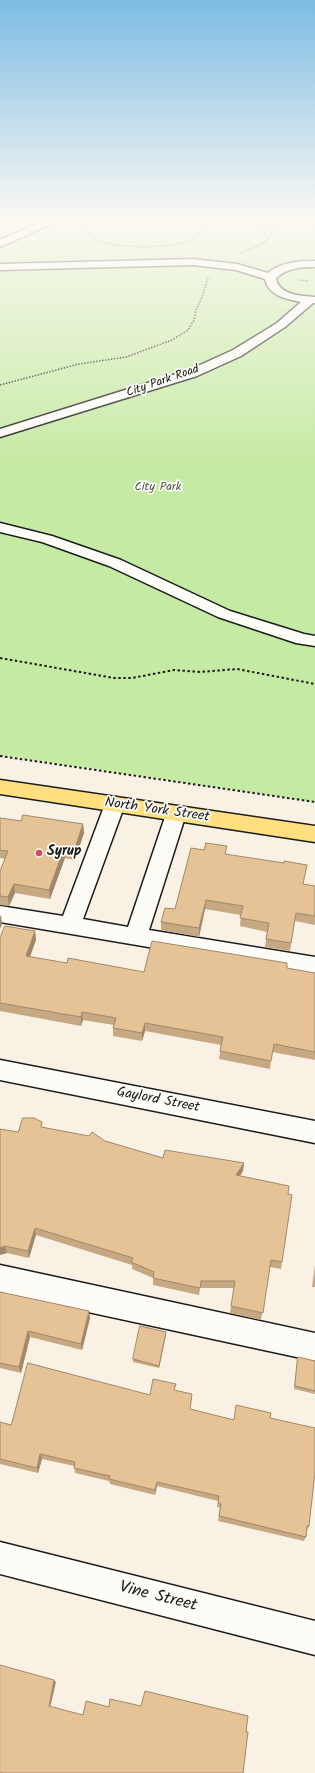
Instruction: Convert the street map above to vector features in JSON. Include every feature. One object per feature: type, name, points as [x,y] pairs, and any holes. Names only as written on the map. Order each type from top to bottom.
[{"type":"main road","name":"North York Street","points":[[0,787],[315,834]]},
{"type":"street","name":"City Park Road","points":[[0,433],[193,373],[237,353],[281,325],[309,303]]},
{"type":"street","points":[[0,527],[47,540],[115,563],[224,614],[302,639],[315,641]]},
{"type":"street","points":[[70,925],[115,804]]},
{"type":"street","points":[[136,936],[176,814]]},
{"type":"street","points":[[0,914],[315,966]]},
{"type":"street","name":"Gaylord Street","points":[[0,1070],[315,1132]]},
{"type":"street","points":[[0,1279],[315,1347]]},
{"type":"street","name":"Vine Street","points":[[0,1558],[315,1638]]},
{"type":"path","points":[[0,385],[79,364],[126,357],[172,340],[188,330],[194,320],[199,303]]},
{"type":"path","points":[[0,658],[114,678],[132,678],[145,674],[174,670],[200,672],[237,669],[315,684]]},
{"type":"path","points":[[0,756],[315,802]]},
{"type":"green space","name":"City Park","points":[[0,303],[315,303],[315,802],[0,755]]},
{"type":"building","points":[[23,815],[83,824],[74,851],[64,849],[49,890],[14,884],[8,897],[0,896],[0,871],[8,851],[0,850],[0,818],[21,821]]},
{"type":"building","points":[[206,843],[227,846],[225,854],[307,865],[303,884],[315,886],[315,916],[296,913],[291,943],[266,939],[269,923],[240,918],[243,906],[206,900],[199,928],[161,922],[165,908],[175,909],[191,848],[204,850]]},
{"type":"building","points":[[5,926],[35,931],[26,956],[67,963],[68,958],[144,972],[152,941],[287,963],[287,968],[315,973],[315,1052],[274,1044],[271,1061],[220,1051],[223,1037],[145,1023],[142,1033],[113,1028],[116,1018],[82,1012],[81,1017],[0,1003],[0,938]]},
{"type":"building","points":[[23,1118],[34,1118],[42,1122],[41,1127],[89,1136],[92,1132],[105,1141],[163,1158],[165,1150],[244,1163],[236,1175],[289,1186],[288,1194],[292,1195],[282,1262],[271,1260],[263,1313],[231,1306],[235,1281],[201,1281],[200,1288],[153,1278],[154,1272],[131,1262],[133,1258],[35,1228],[28,1251],[5,1246],[0,1248],[0,1129],[18,1132]]},
{"type":"building","points":[[0,1292],[89,1311],[81,1344],[28,1331],[19,1367],[0,1363]]},
{"type":"building","points":[[140,1326],[166,1332],[159,1366],[133,1359]]},
{"type":"building","points":[[298,1357],[315,1361],[315,1391],[295,1386]]},
{"type":"building","points":[[28,1363],[150,1395],[153,1379],[176,1384],[174,1390],[192,1394],[190,1409],[234,1420],[236,1405],[271,1413],[270,1418],[315,1428],[315,1472],[309,1526],[307,1526],[306,1537],[219,1516],[221,1504],[218,1503],[219,1496],[157,1482],[155,1490],[109,1479],[110,1476],[74,1468],[75,1462],[40,1454],[37,1468],[0,1459],[0,1422],[11,1425]]},
{"type":"building","points":[[0,1665],[54,1680],[49,1706],[83,1715],[86,1701],[109,1707],[110,1699],[141,1706],[145,1691],[248,1716],[246,1732],[248,1732],[243,1773],[0,1772]]},
{"type":"place","name":"Syrup","points":[[39,853]]}]
